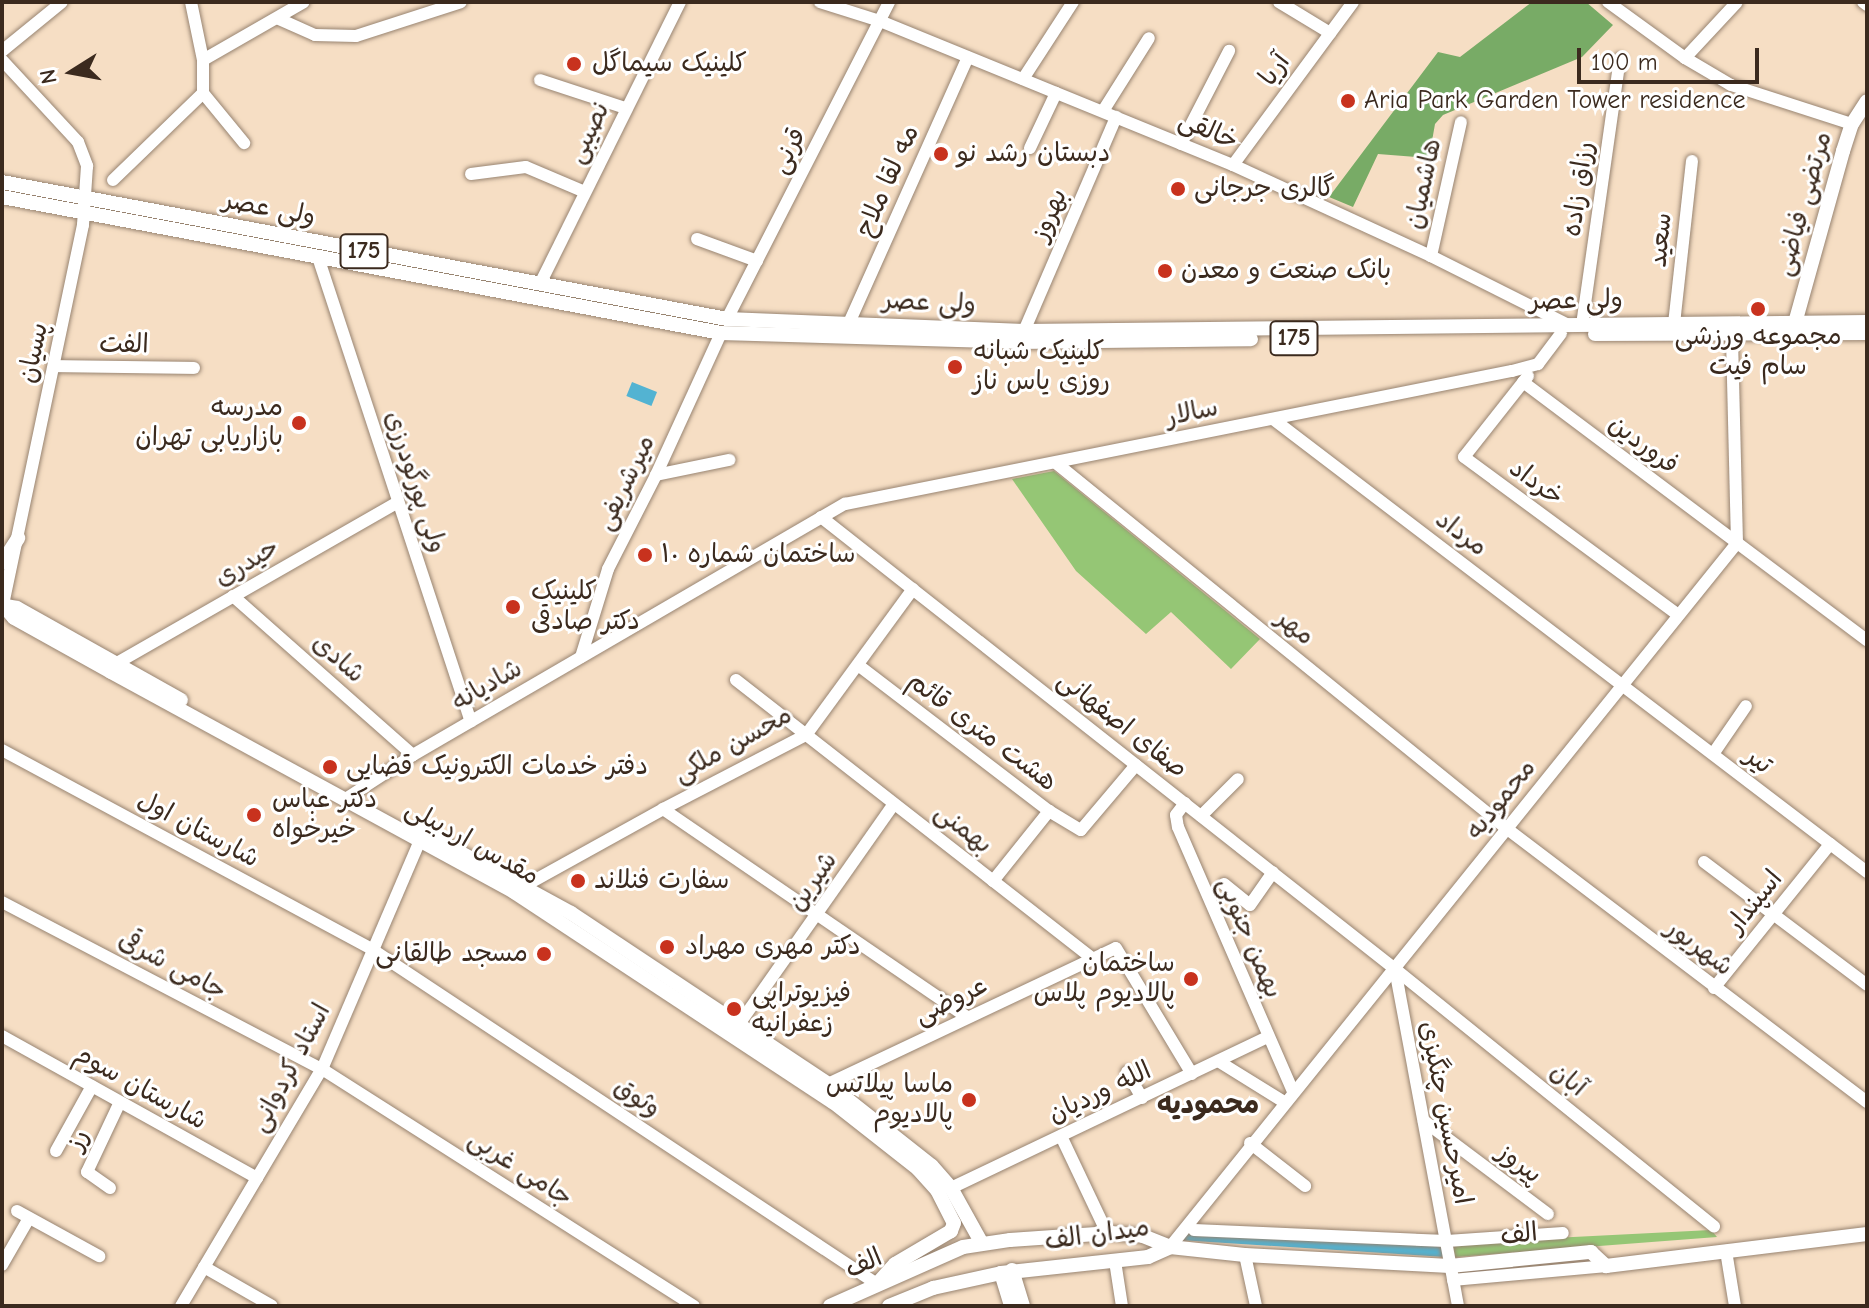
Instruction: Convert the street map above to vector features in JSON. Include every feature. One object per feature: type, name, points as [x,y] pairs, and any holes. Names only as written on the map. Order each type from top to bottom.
[{"type":"main road","name":"مرتضی فیاضی","points":[[1795,323],[1852,124],[1867,101]]},
{"type":"main road","name":"ولی عصر","points":[[2,182],[540,284],[724,326],[849,323],[1024,331],[1570,328],[1732,335],[1867,333]]},
{"type":"main road","name":"ولی عصر","points":[[2,197],[318,257],[724,326],[1017,342],[1674,324],[1867,322]]},
{"type":"main road","points":[[2,563],[18,538]]},
{"type":"main road","name":"مقدس اردبیلی","points":[[3,607],[14,618],[114,668],[520,889],[828,1084],[908,1145],[951,1188],[981,1242]]},
{"type":"main road","name":"مقدس اردبیلی","points":[[736,1028],[911,1163],[937,1190],[952,1215],[954,1223],[951,1231],[895,1264],[877,1284]]},
{"type":"main road","points":[[1109,1233],[1121,1249],[1115,1261]]},
{"type":"main road","name":"میدان الف","points":[[1010,1240],[1109,1233],[1143,1236],[1170,1247]]},
{"type":"main road","name":"الف","points":[[1170,1247],[1452,1273],[1591,1252],[1606,1266],[1867,1234]]},
{"type":"main road","name":"الف","points":[[830,1306],[981,1242],[1010,1240]]},
{"type":"main road","name":"میدان الف","points":[[1006,1272],[1148,1257],[1170,1247]]},
{"type":"main road","points":[[1006,1272],[1011,1306]]},
{"type":"main road","points":[[1006,1272],[1023,1306]]},
{"type":"main road","name":"الف","points":[[889,1306],[933,1288],[1006,1272]]},
{"type":"street","points":[[2,51],[62,2]]},
{"type":"street","points":[[191,2],[203,60],[203,93],[244,143]]},
{"type":"street","points":[[203,60],[304,2]]},
{"type":"street","points":[[279,19],[315,35],[356,36],[446,4],[461,2]]},
{"type":"street","name":"نصیبی","points":[[540,284],[680,2]]},
{"type":"street","name":"خالقی","points":[[820,2],[880,21],[1233,165],[1431,256],[1570,328]]},
{"type":"street","name":"قرنی","points":[[724,326],[889,2]]},
{"type":"street","points":[[1023,79],[1073,2]]},
{"type":"street","points":[[1279,2],[1330,33]]},
{"type":"street","name":"آریا","points":[[1233,165],[1353,2]]},
{"type":"street","points":[[1608,2],[1685,58],[1731,85],[1852,124]]},
{"type":"street","points":[[1685,58],[1737,2]]},
{"type":"street","points":[[1103,111],[1149,38]]},
{"type":"street","points":[[1181,144],[1229,51]]},
{"type":"street","name":"مه لقا ملاح","points":[[849,323],[968,57]]},
{"type":"street","name":"رزاق زاده","points":[[1570,328],[1620,59]]},
{"type":"street","name":"پسیان","points":[[2,60],[78,142],[87,166],[87,198],[3,607]]},
{"type":"street","points":[[540,80],[625,108]]},
{"type":"street","points":[[113,180],[203,93]]},
{"type":"street","points":[[1030,148],[1056,93]]},
{"type":"street","name":"بهروز","points":[[1024,331],[1116,117]]},
{"type":"street","name":"هاشمیان","points":[[1431,256],[1461,122]]},
{"type":"street","name":"سعید","points":[[1674,324],[1692,161]]},
{"type":"street","points":[[471,174],[526,167],[585,192]]},
{"type":"street","points":[[697,239],[757,261]]},
{"type":"street","name":"ولی پورگودرزی","points":[[318,257],[471,721]]},
{"type":"street","name":"میرشریفی","points":[[581,657],[608,569],[656,475],[724,326]]},
{"type":"street","points":[[1538,364],[1570,328]]},
{"type":"street","points":[[1732,335],[1737,543]]},
{"type":"street","name":"خرداد","points":[[1538,364],[1464,457],[1678,615]]},
{"type":"street","name":"سالار","points":[[821,517],[845,504],[1538,364]]},
{"type":"street","name":"الفت","points":[[54,366],[194,368]]},
{"type":"street","name":"فروردین","points":[[1523,382],[1867,640]]},
{"type":"street","name":"مرداد","points":[[1273,419],[1622,685]]},
{"type":"street","points":[[656,475],[729,460]]},
{"type":"street","name":"مهر","points":[[1056,463],[1506,828]]},
{"type":"street","name":"حیدری","points":[[114,668],[398,502]]},
{"type":"street","name":"صفای اصفهانی","points":[[821,517],[1395,969]]},
{"type":"street","name":"شادیانه","points":[[347,796],[821,517]]},
{"type":"street","name":"محمودیه","points":[[1170,1247],[1250,1143],[1395,969],[1737,543]]},
{"type":"street","name":"محسن ملکی","points":[[520,889],[663,809],[806,735],[913,589]]},
{"type":"street","name":"شادی","points":[[233,596],[413,755]]},
{"type":"street","name":"هشت متری قائم","points":[[858,665],[1049,811],[1081,830],[1086,828],[1136,765]]},
{"type":"street","name":"بهمنی","points":[[736,680],[1092,958]]},
{"type":"street","name":"تیر","points":[[1622,685],[1867,872]]},
{"type":"street","points":[[1713,754],[1746,706]]},
{"type":"street","name":"شارستان اول","points":[[2,750],[373,950]]},
{"type":"street","points":[[1201,816],[1238,779]]},
{"type":"street","name":"بهمن جنوبی","points":[[1185,803],[1176,815],[1178,827],[1293,1091]]},
{"type":"street","name":"شیرین","points":[[736,1028],[894,804]]},
{"type":"street","points":[[663,809],[967,1017]]},
{"type":"street","points":[[993,881],[1049,811]]},
{"type":"street","name":"شهریور","points":[[1506,828],[1867,1102]]},
{"type":"street","name":"استاد کردوانی","points":[[181,1306],[322,1069],[421,836]]},
{"type":"street","name":"اسپندار","points":[[1714,988],[1830,844]]},
{"type":"street","points":[[1704,862],[1867,985]]},
{"type":"street","points":[[1224,884],[1250,905],[1273,872]]},
{"type":"street","name":"جامی شرقی","points":[[2,902],[322,1069]]},
{"type":"street","points":[[1092,958],[1111,949],[1120,952],[1192,1074]]},
{"type":"street","name":"وثوق","points":[[373,950],[877,1284]]},
{"type":"street","name":"عروضی","points":[[828,1084],[1092,958]]},
{"type":"street","name":"امیرحسین چنگیزی","points":[[1395,969],[1458,1306]]},
{"type":"street","name":"آبان","points":[[1395,969],[1714,1226]]},
{"type":"street","name":"شارستان سوم","points":[[2,1036],[257,1178]]},
{"type":"street","name":"الله وردیان","points":[[951,1188],[1268,1037]]},
{"type":"street","points":[[1218,1061],[1284,1102]]},
{"type":"street","name":"جامی غربی","points":[[322,1069],[694,1306]]},
{"type":"street","points":[[1127,1072],[1142,1098]]},
{"type":"street","points":[[56,1151],[92,1086]]},
{"type":"street","name":"رز","points":[[110,1188],[87,1172],[120,1102]]},
{"type":"street","name":"پیروز","points":[[1424,1121],[1548,1214]]},
{"type":"street","points":[[1061,1136],[1109,1233]]},
{"type":"street","points":[[1250,1143],[1305,1186]]},
{"type":"street","points":[[17,1211],[99,1256]]},
{"type":"street","points":[[2,1265],[29,1218]]},
{"type":"street","points":[[1194,1230],[1447,1241],[1563,1233]]},
{"type":"street","points":[[1726,1251],[1735,1306]]},
{"type":"street","points":[[1245,1255],[1256,1306]]},
{"type":"street","points":[[1115,1261],[1122,1306]]},
{"type":"street","points":[[204,1267],[272,1306]]},
{"type":"green space","points":[[1532,2],[1586,2],[1613,25],[1582,57],[1443,115],[1435,124],[1429,158],[1378,154],[1353,207],[1329,197],[1438,52],[1460,57]]},
{"type":"green space","points":[[1054,471],[1260,639],[1231,669],[1171,612],[1146,634],[1076,571],[1012,479]]},
{"type":"green space","points":[[1711,1230],[1717,1237],[1455,1257],[1453,1243]]},
{"type":"water","points":[[632,382],[657,392],[651,406],[626,396]]},
{"type":"water","points":[[1183,1233],[1443,1244],[1445,1257],[1179,1240]]},
{"type":"place","name":"کلینیک سیماگل","points":[[574,64]]},
{"type":"place","name":"Aria Park Garden Tower residence","points":[[1348,101]]},
{"type":"place","name":"دبستان رشد نو","points":[[941,154]]},
{"type":"place","name":"گالری جرجانی","points":[[1178,189]]},
{"type":"place","name":"بانک صنعت و معدن","points":[[1165,271]]},
{"type":"place","name":"مجموعه ورزشی سام فیت","points":[[1758,309]]},
{"type":"place","name":"کلینیک شبانه روزی یاس ناز","points":[[955,367]]},
{"type":"place","name":"مدرسه بازاریابی تهران","points":[[299,423]]},
{"type":"place","name":"ساختمان شماره ۱۰","points":[[645,555]]},
{"type":"place","name":"کلینیک دکتر صادقی","points":[[513,607]]},
{"type":"place","name":"دفتر خدمات الکترونیک قضایی","points":[[330,767]]},
{"type":"place","name":"دکتر عباس خیرخواه","points":[[254,815]]},
{"type":"place","name":"سفارت فنلاند","points":[[578,881]]},
{"type":"place","name":"دکتر مهری مهراد","points":[[667,947]]},
{"type":"place","name":"مسجد طالقانی","points":[[544,954]]},
{"type":"place","name":"ساختمان پالادیوم پلاس","points":[[1191,979]]},
{"type":"place","name":"فیزیوتراپی زعفرانیه","points":[[734,1009]]},
{"type":"place","name":"ماسا پیلاتس پالادیوم","points":[[969,1100]]},
{"type":"district","name":"محمودیه","points":[[1208,1104]]}]
